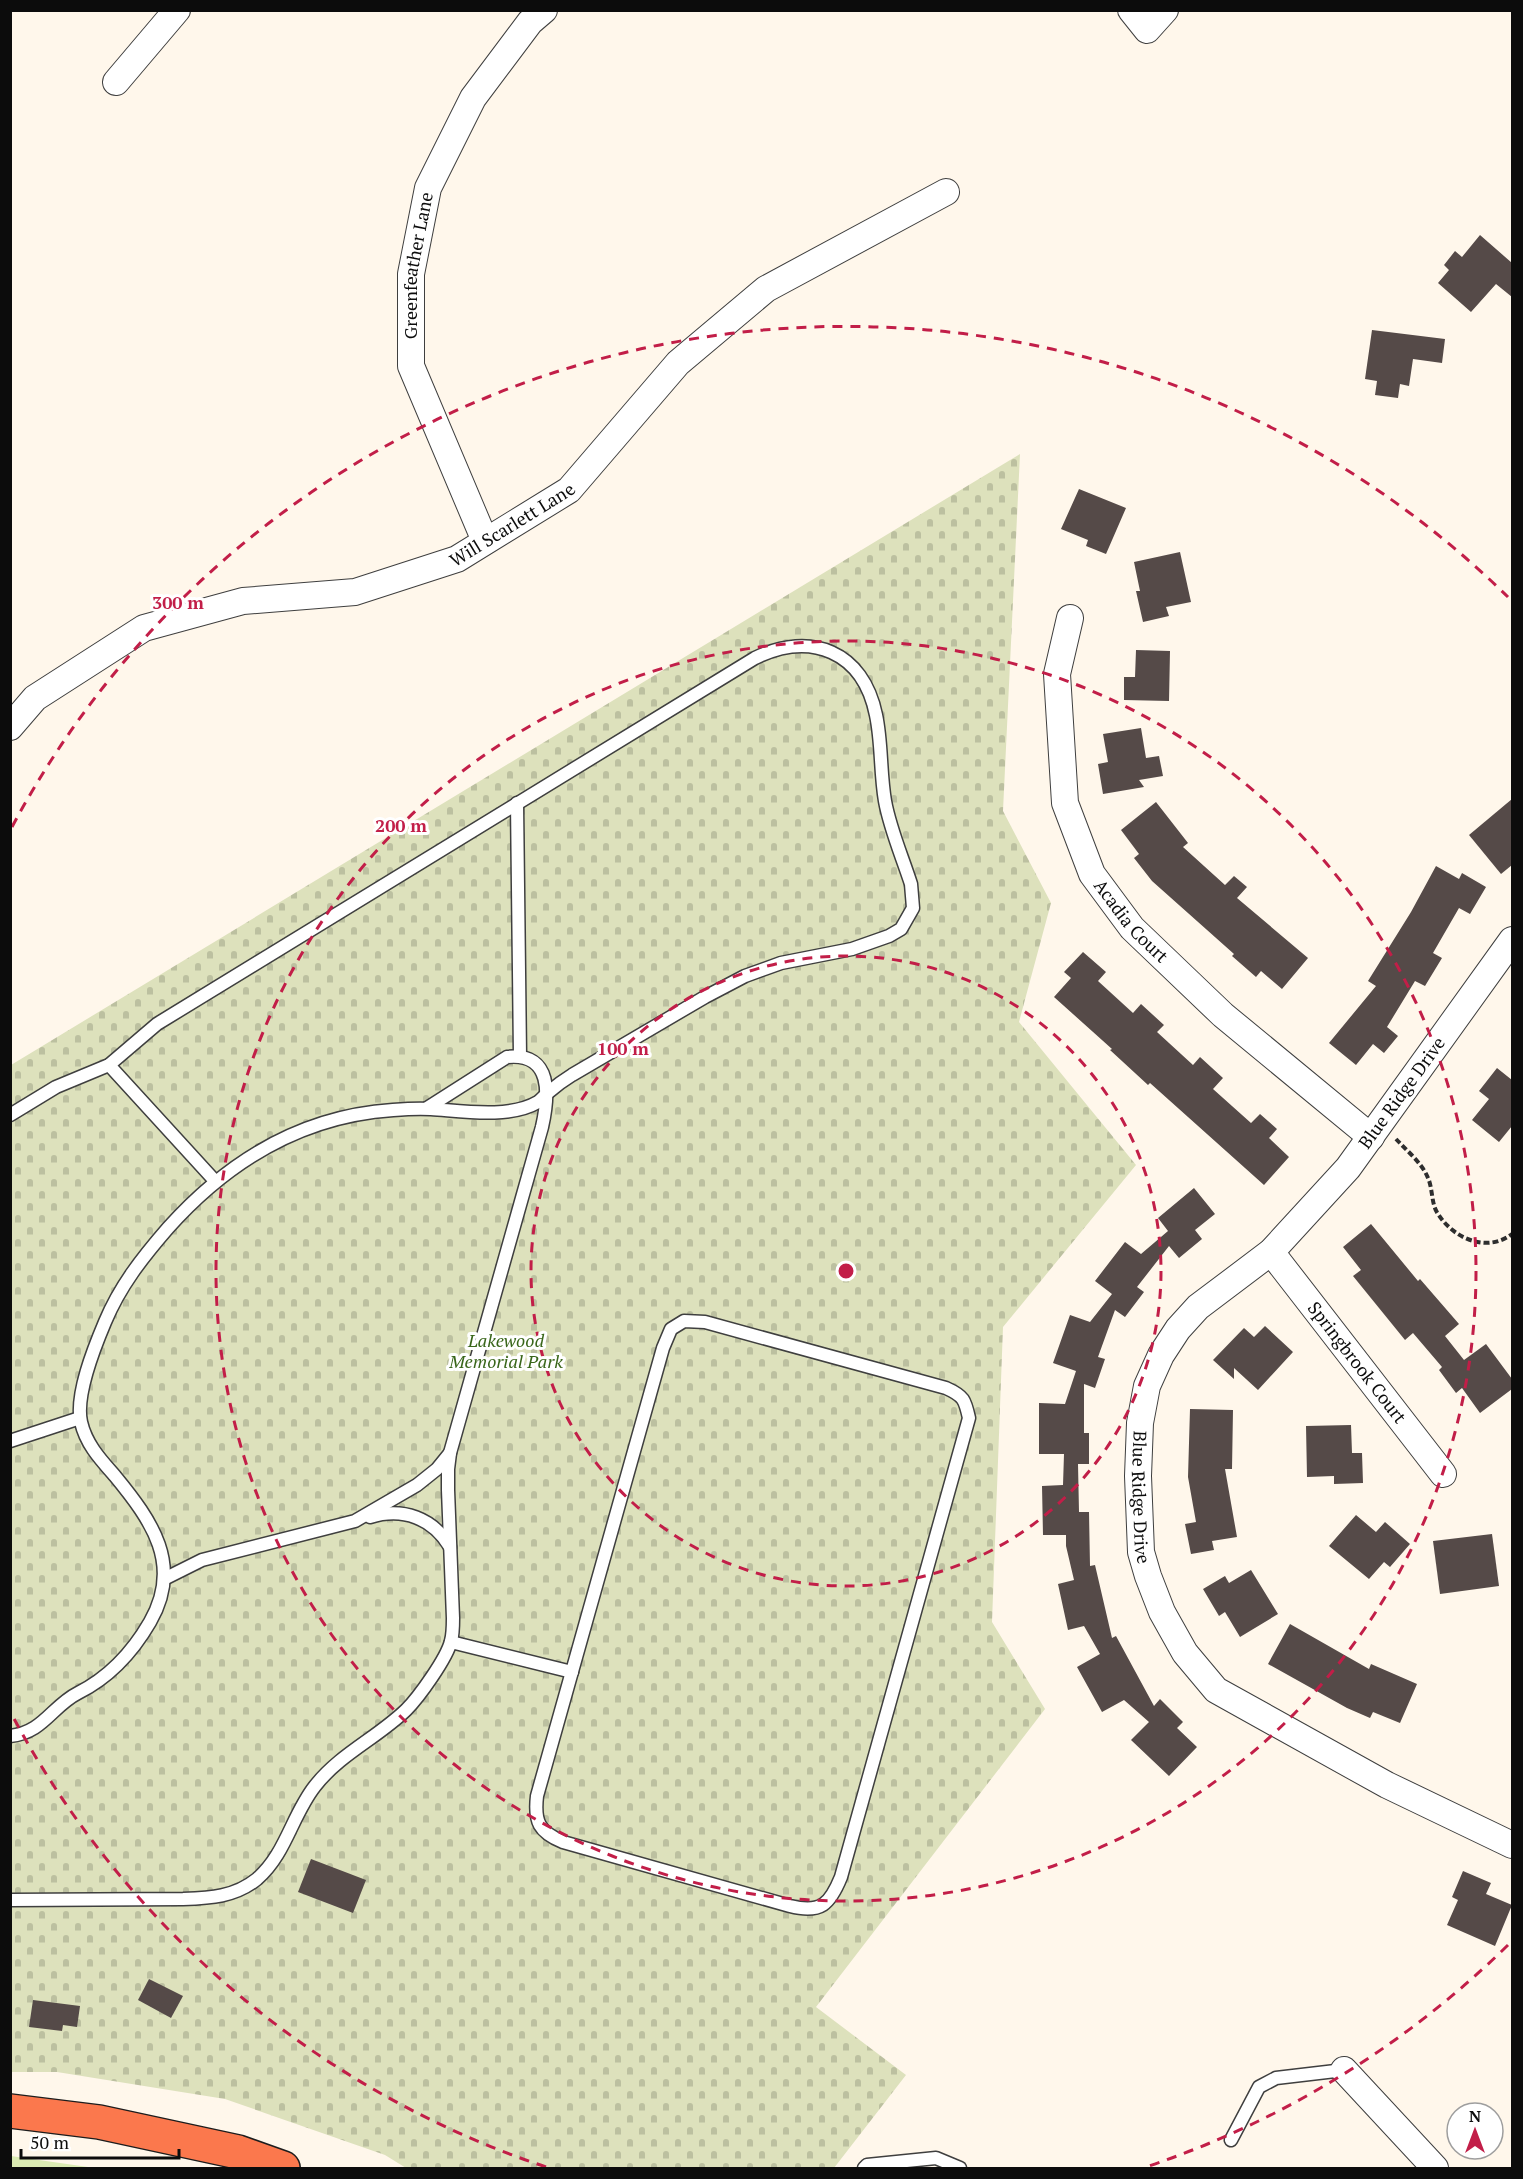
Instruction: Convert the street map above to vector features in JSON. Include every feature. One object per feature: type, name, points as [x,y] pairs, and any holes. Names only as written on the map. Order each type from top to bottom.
[{"type":"highway","points":[[10,2111],[110,2124],[238,2152],[283,2169]]},
{"type":"street","points":[[116,82],[177,10]]},
{"type":"street","name":"Greenfeather Lane","points":[[485,541],[411,366],[411,274],[428,188],[473,98],[530,22],[544,10]]},
{"type":"street","points":[[1131,10],[1147,30],[1165,10]]},
{"type":"street","name":"Will Scarlett Lane","points":[[10,728],[35,699],[144,628],[243,600],[355,592],[457,559],[569,490],[678,363],[766,289],[946,192]]},
{"type":"street","name":"Acadia Court","points":[[1070,618],[1057,674],[1062,769],[1065,803],[1092,874],[1132,928],[1215,1007],[1376,1130]]},
{"type":"street","name":"Blue Ridge Drive","points":[[1512,940],[1348,1168],[1271,1252],[1197,1307],[1178,1329],[1161,1354],[1147,1386],[1140,1423],[1138,1476],[1141,1552],[1162,1612],[1185,1653],[1216,1690],[1387,1785],[1512,1845]]},
{"type":"street","name":"Springbrook Court","points":[[1271,1252],[1443,1473]]},
{"type":"street","points":[[1344,2070],[1435,2169]]},
{"type":"lane","points":[[10,1115],[56,1087],[109,1065],[158,1024],[755,658],[782,647],[810,645],[842,658],[854,667],[865,683],[876,713],[887,809],[913,896],[913,908],[901,929],[889,936],[852,949],[781,963],[745,976],[592,1063],[539,1101],[523,1108],[499,1112],[427,1108],[390,1110],[356,1114],[295,1132],[250,1156],[215,1181],[133,1270],[119,1293],[93,1352],[82,1394],[80,1418],[87,1441],[146,1516],[158,1540],[163,1561],[162,1597],[141,1637],[126,1657],[94,1686],[74,1695],[43,1723],[30,1731],[10,1736]]},
{"type":"lane","points":[[517,803],[520,1056]]},
{"type":"lane","points":[[10,1900],[211,1898],[241,1889],[257,1878],[272,1861],[285,1842],[303,1804],[327,1772],[406,1709],[436,1670],[451,1642],[453,1618],[448,1469],[450,1453],[542,1127],[546,1094],[544,1080],[539,1067],[530,1059],[520,1056],[507,1057],[427,1108]]},
{"type":"lane","points":[[109,1065],[215,1181]]},
{"type":"lane","points":[[684,1321],[705,1322],[946,1388],[957,1392],[965,1399],[969,1418],[844,1865],[831,1899],[823,1905],[813,1909],[790,1906],[563,1842],[544,1832],[537,1822],[537,1797],[572,1672],[663,1348],[671,1329],[684,1321]]},
{"type":"lane","points":[[10,1441],[80,1418]]},
{"type":"lane","points":[[355,1521],[417,1485],[437,1469],[450,1453]]},
{"type":"lane","points":[[164,1579],[202,1560],[379,1514],[398,1513],[414,1516],[430,1524],[442,1534],[450,1548]]},
{"type":"lane","points":[[451,1642],[572,1672]]},
{"type":"lane","points":[[1231,2140],[1259,2087],[1276,2078],[1344,2070]]},
{"type":"lane","points":[[864,2169],[867,2164],[925,2164],[936,2158],[960,2169]]},
{"type":"path","points":[[1376,1130],[1417,1161],[1428,1178],[1437,1212],[1455,1233],[1476,1244],[1504,1240],[1512,1234]]},
{"type":"green space","name":"Lakewood Memorial Park","points":[[1020,454],[1003,811],[1051,903],[1019,1022],[1136,1165],[1003,1327],[992,1622],[1045,1709],[816,2007],[906,2075],[834,2168],[406,2168],[385,2155],[225,2099],[57,2072],[11,2072],[11,1065]]},
{"type":"green space","points":[[11,2156],[95,2168],[11,2168]]},
{"type":"building","points":[[1480,235],[1512,263],[1512,297],[1496,284],[1471,312],[1438,283],[1449,270],[1444,265],[1455,251],[1462,257]]},
{"type":"building","points":[[1372,330],[1445,339],[1442,363],[1413,359],[1409,386],[1400,384],[1398,398],[1375,395],[1377,381],[1365,379]]},
{"type":"building","points":[[1079,489],[1126,508],[1106,554],[1086,546],[1088,540],[1061,529]]},
{"type":"building","points":[[1180,552],[1191,602],[1166,607],[1169,616],[1143,622],[1136,591],[1140,591],[1134,562]]},
{"type":"building","points":[[1136,650],[1170,651],[1169,701],[1124,700],[1124,677],[1135,677]]},
{"type":"building","points":[[1141,728],[1146,758],[1159,756],[1163,776],[1139,780],[1144,787],[1103,794],[1098,764],[1108,762],[1103,734]]},
{"type":"building","points":[[1512,799],[1512,865],[1501,874],[1469,835]]},
{"type":"building","points":[[1156,802],[1188,843],[1183,847],[1225,885],[1234,876],[1247,887],[1237,898],[1308,958],[1282,989],[1261,971],[1256,977],[1232,956],[1234,954],[1152,881],[1134,858],[1139,854],[1121,830]]},
{"type":"building","points":[[1436,866],[1459,879],[1462,873],[1486,887],[1470,914],[1459,908],[1433,953],[1442,958],[1425,986],[1415,981],[1387,1027],[1398,1036],[1384,1053],[1373,1044],[1356,1065],[1329,1043],[1376,986],[1368,981],[1411,912]]},
{"type":"building","points":[[1083,952],[1106,972],[1098,981],[1133,1013],[1141,1004],[1164,1025],[1157,1032],[1193,1065],[1200,1057],[1223,1078],[1213,1089],[1251,1123],[1260,1114],[1277,1129],[1269,1138],[1289,1157],[1264,1185],[1150,1083],[1148,1085],[1054,997],[1071,978],[1064,972]]},
{"type":"building","points":[[1497,1068],[1512,1080],[1512,1126],[1499,1142],[1472,1120],[1489,1099],[1479,1091]]},
{"type":"building","points":[[1194,1188],[1215,1214],[1195,1230],[1202,1239],[1179,1258],[1169,1246],[1137,1287],[1144,1292],[1125,1317],[1115,1310],[1098,1357],[1105,1359],[1095,1388],[1084,1384],[1084,1433],[1089,1433],[1089,1464],[1078,1464],[1079,1512],[1089,1512],[1090,1566],[1095,1565],[1112,1638],[1116,1636],[1154,1706],[1160,1699],[1183,1722],[1177,1728],[1197,1747],[1169,1776],[1131,1740],[1149,1722],[1124,1700],[1102,1712],[1077,1667],[1100,1654],[1084,1626],[1068,1630],[1058,1584],[1074,1580],[1066,1546],[1066,1535],[1043,1535],[1042,1486],[1063,1485],[1064,1454],[1039,1454],[1039,1403],[1065,1404],[1076,1371],[1053,1363],[1070,1315],[1090,1322],[1112,1294],[1095,1281],[1125,1242],[1141,1254],[1168,1231],[1158,1218]]},
{"type":"building","points":[[1371,1224],[1418,1281],[1420,1279],[1459,1324],[1445,1336],[1464,1360],[1486,1344],[1512,1379],[1512,1389],[1480,1413],[1462,1388],[1456,1393],[1439,1370],[1442,1367],[1413,1333],[1405,1340],[1353,1276],[1361,1270],[1343,1247]]},
{"type":"building","points":[[1265,1326],[1293,1352],[1258,1390],[1234,1368],[1234,1379],[1213,1360],[1244,1328],[1254,1337]]},
{"type":"building","points":[[1190,1409],[1233,1410],[1232,1469],[1225,1469],[1237,1537],[1212,1541],[1214,1550],[1191,1554],[1185,1524],[1196,1522],[1188,1477]]},
{"type":"building","points":[[1351,1425],[1352,1453],[1362,1453],[1363,1483],[1334,1484],[1334,1476],[1307,1477],[1306,1426]]},
{"type":"building","points":[[1356,1515],[1376,1532],[1385,1522],[1410,1544],[1390,1567],[1384,1562],[1369,1579],[1329,1546]]},
{"type":"building","points":[[1492,1534],[1499,1586],[1440,1594],[1433,1541]]},
{"type":"building","points":[[1251,1570],[1278,1614],[1240,1637],[1225,1612],[1219,1616],[1203,1589],[1225,1576],[1229,1583]]},
{"type":"building","points":[[1290,1624],[1369,1669],[1371,1664],[1417,1684],[1400,1723],[1373,1712],[1370,1718],[1347,1708],[1268,1664]]},
{"type":"building","points":[[311,1859],[366,1880],[353,1913],[298,1892]]},
{"type":"building","points":[[1463,1871],[1491,1883],[1486,1894],[1512,1905],[1495,1946],[1447,1925],[1458,1900],[1452,1897]]},
{"type":"building","points":[[149,1979],[183,1996],[171,2018],[138,2000]]},
{"type":"building","points":[[33,2000],[80,2006],[77,2027],[63,2025],[62,2031],[29,2027]]}]
